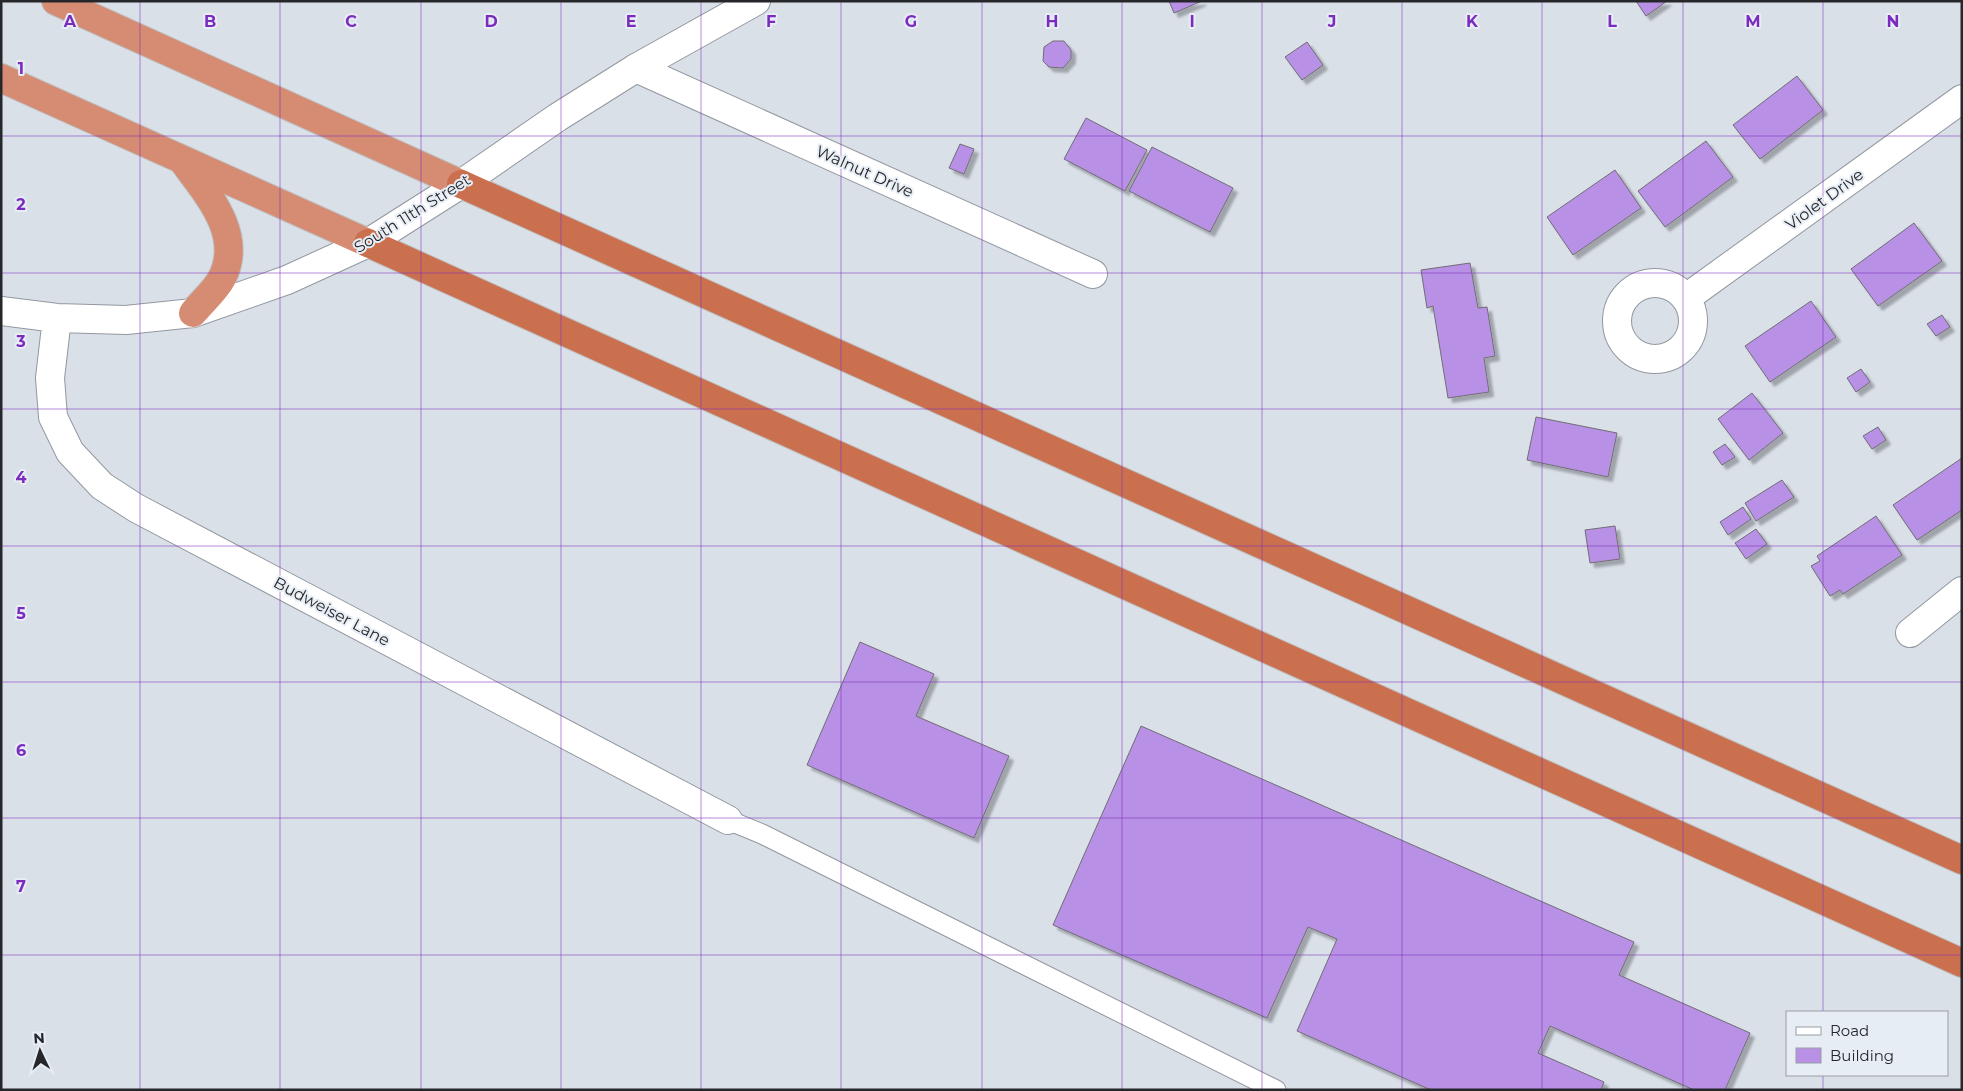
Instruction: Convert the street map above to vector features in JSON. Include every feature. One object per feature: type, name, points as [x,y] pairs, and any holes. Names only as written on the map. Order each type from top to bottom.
[{"type":"highway","points":[[56,1],[1962,860]]},
{"type":"highway","points":[[1,78],[1962,963]]},
{"type":"highway","points":[[182,160],[218,210],[229,244],[229,262],[222,280],[193,313]]},
{"type":"street","name":"South 11th Street","points":[[1,311],[57,318],[126,320],[193,313],[287,280],[368,243],[461,184],[558,117],[636,68],[756,1]]},
{"type":"street","name":"Walnut Drive","points":[[636,68],[1093,274]]},
{"type":"street","name":"Violet Drive","points":[[1686,298],[1962,100]]},
{"type":"street","name":"Budweiser Lane","points":[[57,318],[50,378],[53,417],[70,452],[102,486],[136,508],[728,820]]},
{"type":"street","points":[[1910,633],[1962,591]]},
{"type":"lane","points":[[728,820],[762,834],[1276,1090]]},
{"type":"building","points":[[1169,1],[1202,1],[1174,13]]},
{"type":"building","points":[[1636,1],[1667,1],[1646,16]]},
{"type":"building","points":[[1053,41],[1064,41],[1071,50],[1071,59],[1063,68],[1049,67],[1043,61],[1044,47]]},
{"type":"building","points":[[1307,42],[1323,65],[1302,80],[1285,57]]},
{"type":"building","points":[[1797,76],[1823,110],[1760,159],[1733,125]]},
{"type":"building","points":[[1086,118],[1147,150],[1125,191],[1064,159]]},
{"type":"building","points":[[1706,141],[1733,177],[1665,227],[1638,191]]},
{"type":"building","points":[[960,144],[974,149],[964,174],[949,168]]},
{"type":"building","points":[[1152,147],[1233,188],[1210,232],[1129,191]]},
{"type":"building","points":[[1615,170],[1641,208],[1573,255],[1547,217]]},
{"type":"building","points":[[1914,223],[1942,261],[1878,306],[1851,269]]},
{"type":"building","points":[[1470,263],[1478,308],[1487,307],[1495,356],[1484,358],[1489,392],[1448,398],[1433,306],[1427,308],[1421,270]]},
{"type":"building","points":[[1811,301],[1836,337],[1770,382],[1745,346]]},
{"type":"building","points":[[1942,315],[1950,327],[1936,336],[1927,324]]},
{"type":"building","points":[[1861,369],[1870,382],[1856,392],[1847,378]]},
{"type":"building","points":[[1752,393],[1783,433],[1749,460],[1718,419]]},
{"type":"building","points":[[1536,417],[1617,433],[1608,477],[1527,460]]},
{"type":"building","points":[[1878,427],[1886,440],[1872,449],[1863,436]]},
{"type":"building","points":[[1725,444],[1735,457],[1722,465],[1713,452]]},
{"type":"building","points":[[1962,458],[1962,510],[1917,540],[1893,505]]},
{"type":"building","points":[[1782,480],[1794,497],[1756,521],[1745,503]]},
{"type":"building","points":[[1743,507],[1751,519],[1728,535],[1720,522]]},
{"type":"building","points":[[1876,516],[1902,555],[1843,594],[1840,590],[1830,596],[1811,566],[1820,561],[1817,556]]},
{"type":"building","points":[[1615,526],[1620,559],[1590,563],[1585,530]]},
{"type":"building","points":[[1756,529],[1767,544],[1746,559],[1735,543]]},
{"type":"building","points":[[860,642],[934,674],[916,716],[1009,756],[974,838],[807,765]]},
{"type":"building","points":[[1141,726],[1634,942],[1619,975],[1750,1033],[1725,1090],[1694,1090],[1550,1026],[1538,1053],[1604,1082],[1601,1090],[1431,1090],[1297,1031],[1337,939],[1308,927],[1267,1018],[1053,925]]}]
